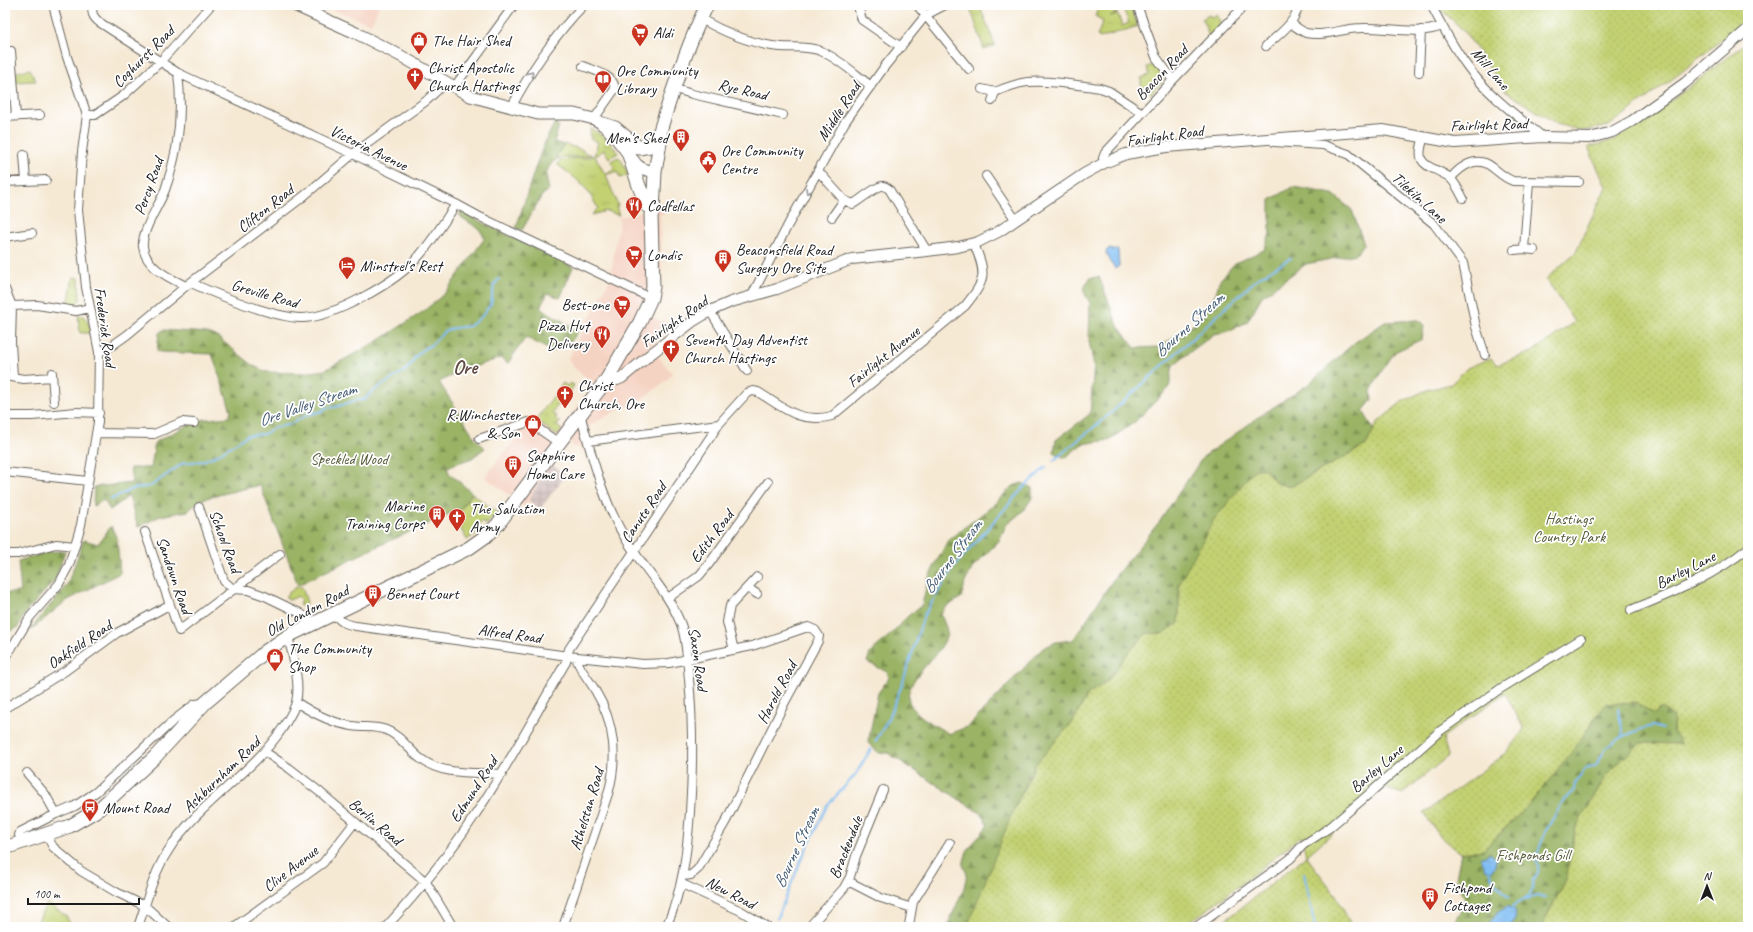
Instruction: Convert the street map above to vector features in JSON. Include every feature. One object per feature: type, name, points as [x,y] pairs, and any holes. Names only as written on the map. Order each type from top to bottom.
[{"type":"highway","points":[[652,171],[657,137],[672,88],[707,5]]},
{"type":"highway","points":[[599,122],[615,128],[639,148],[650,146],[657,137]]},
{"type":"highway","points":[[628,152],[639,186],[649,210]]},
{"type":"highway","name":"Old London Road","points":[[5,848],[70,826],[99,810],[155,757],[205,703],[266,651],[288,636],[313,622],[469,548],[486,536],[498,524],[608,379],[640,322],[651,298],[654,279],[649,210],[652,171]]},
{"type":"main road","points":[[294,5],[356,32],[470,96],[538,114],[574,114],[599,122],[628,152],[637,165],[643,169],[652,171]]},
{"type":"street","name":"Frederick Road","points":[[5,659],[30,617],[60,584],[69,565],[81,525],[97,433],[99,352],[82,262],[78,210],[82,152],[87,115],[67,57],[53,5]]},
{"type":"street","name":"Victoria Avenue","points":[[93,5],[93,17],[99,22],[178,73],[353,154],[478,216],[651,298]]},
{"type":"street","name":"Coghurst Road","points":[[87,115],[95,115],[124,96],[160,62],[211,5]]},
{"type":"street","name":"Clifton Road","points":[[99,352],[110,347],[127,335],[189,284],[304,196],[353,154],[451,84],[514,5]]},
{"type":"street","points":[[512,108],[524,83],[568,21],[584,5]]},
{"type":"street","points":[[862,5],[859,10],[862,20],[901,47]]},
{"type":"street","points":[[918,5],[970,70]]},
{"type":"street","points":[[926,15],[946,5]]},
{"type":"street","points":[[1136,5],[1156,56],[1173,80]]},
{"type":"street","name":"Beacon Road","points":[[1104,163],[1103,158],[1105,153],[1245,5]]},
{"type":"street","points":[[1266,46],[1290,23],[1297,14],[1298,5]]},
{"type":"street","name":"Mill Lane","points":[[1431,5],[1466,66],[1489,91],[1543,138]]},
{"type":"street","name":"Middle Road","points":[[752,295],[788,225],[819,172],[845,122],[926,15]]},
{"type":"street","points":[[701,19],[748,40],[773,46],[808,47],[820,51],[833,58],[871,86]]},
{"type":"street","points":[[1290,23],[1305,32],[1316,33],[1361,28],[1432,30],[1442,26]]},
{"type":"street","name":"Fairlight Road","points":[[608,379],[617,380],[627,376],[652,353],[692,322],[710,311],[731,302],[777,289],[852,259],[927,252],[974,244],[998,232],[1015,219],[1104,163],[1126,154],[1166,147],[1383,130],[1455,143],[1543,138],[1590,138],[1612,132],[1632,121],[1685,83],[1748,29]]},
{"type":"street","points":[[1419,72],[1422,30]]},
{"type":"street","points":[[5,51],[11,51],[16,116]]},
{"type":"street","points":[[583,66],[603,74],[615,84],[615,89],[599,122]]},
{"type":"street","name":"Percy Road","points":[[178,73],[181,95],[181,119],[178,138],[165,190],[143,238],[143,247],[147,259],[162,274],[189,284]]},
{"type":"street","points":[[982,89],[995,92],[1027,82],[1086,86],[1109,91],[1142,113]]},
{"type":"street","name":"Rye Road","points":[[672,88],[783,115]]},
{"type":"street","points":[[992,101],[995,92]]},
{"type":"street","points":[[5,117],[40,115]]},
{"type":"street","points":[[1424,138],[1420,150],[1420,157],[1428,167],[1451,178],[1464,198]]},
{"type":"street","name":"Tilekiln Lane","points":[[1261,140],[1323,145],[1348,154],[1434,224],[1464,263],[1476,327],[1485,355]]},
{"type":"street","points":[[24,155],[26,181]]},
{"type":"street","points":[[1451,178],[1459,169],[1468,163],[1481,162],[1491,166],[1505,178],[1513,181],[1579,182]]},
{"type":"street","points":[[819,172],[844,200],[853,204],[863,199],[877,187],[883,186],[889,189],[927,252]]},
{"type":"street","points":[[986,176],[1015,219]]},
{"type":"street","points":[[5,182],[46,180]]},
{"type":"street","points":[[1524,249],[1529,182]]},
{"type":"street","points":[[832,218],[844,200]]},
{"type":"street","name":"Greville Road","points":[[189,284],[254,307],[288,316],[301,318],[331,313],[366,294],[404,270],[419,257],[456,204]]},
{"type":"street","points":[[5,237],[32,233]]},
{"type":"street","name":"Fairlight Avenue","points":[[753,391],[758,392],[792,413],[806,418],[819,419],[832,416],[965,306],[978,289],[982,279],[983,269],[974,244]]},
{"type":"street","points":[[1514,250],[1534,250]]},
{"type":"street","points":[[5,289],[12,306],[9,377],[24,379],[52,374],[54,402]]},
{"type":"street","points":[[12,306],[37,304],[76,311],[90,308]]},
{"type":"street","points":[[710,311],[747,371]]},
{"type":"street","name":"Canute Road","points":[[568,656],[569,649],[580,632],[719,424],[747,393],[753,391]]},
{"type":"street","points":[[5,416],[32,416],[76,412],[98,413]]},
{"type":"street","name":"Saxon Road","points":[[580,414],[610,510],[634,552],[668,598],[681,623],[687,660],[692,734],[692,787],[682,880]]},
{"type":"street","points":[[97,433],[154,434],[182,422],[194,423]]},
{"type":"street","points":[[479,439],[529,422],[559,444]]},
{"type":"street","points":[[588,441],[719,424]]},
{"type":"street","points":[[5,472],[88,481]]},
{"type":"street","name":"Edith Road","points":[[668,598],[699,576],[768,482]]},
{"type":"street","name":"School Road","points":[[199,507],[224,581],[233,589],[248,590],[265,596],[300,613],[313,622]]},
{"type":"street","name":"Sandown Road","points":[[145,532],[179,631],[233,589]]},
{"type":"street","points":[[5,554],[18,554],[56,544],[75,546]]},
{"type":"street","name":"Barley Lane","points":[[1631,610],[1690,586],[1728,563],[1748,548]]},
{"type":"street","points":[[233,589],[280,554]]},
{"type":"street","points":[[734,650],[727,622],[730,606],[757,577]]},
{"type":"street","points":[[748,588],[757,594]]},
{"type":"street","name":"Oakfield Road","points":[[5,708],[65,671],[117,633],[170,605]]},
{"type":"street","name":"Alfred Road","points":[[334,612],[338,620],[356,626],[568,656],[643,664],[669,663],[687,660]]},
{"type":"street","name":"Harold Road","points":[[682,880],[698,869],[726,821],[786,700],[818,641],[819,636],[815,630],[808,628],[752,646],[687,660]]},
{"type":"street","name":"Ashburnham Road","points":[[138,927],[151,885],[168,851],[191,822],[265,752],[288,721],[296,702],[297,689],[288,636]]},
{"type":"street","name":"Barley Lane","points":[[1196,927],[1290,859],[1303,845],[1329,828],[1440,731],[1500,689],[1581,639]]},
{"type":"street","name":"Edmund Road","points":[[386,927],[426,882],[475,816],[502,774],[568,656]]},
{"type":"street","name":"Athelstan Road","points":[[563,927],[608,794],[613,776],[615,756],[610,726],[603,705],[593,686],[579,666],[576,657]]},
{"type":"street","points":[[296,702],[328,720],[352,726],[377,727],[387,730],[397,736],[423,761],[436,767],[458,772],[502,774]]},
{"type":"street","name":"Old London Road","points":[[22,842],[19,835],[20,832],[75,806],[96,792],[178,717],[195,704],[205,703]]},
{"type":"street","name":"Berlin Road","points":[[265,752],[289,768],[426,882],[452,927]]},
{"type":"street","points":[[28,773],[45,794],[56,814]]},
{"type":"street","name":"Brackendale","points":[[809,927],[844,888],[848,881],[856,856],[884,790]]},
{"type":"street","name":"Clive Avenue","points":[[234,927],[323,863],[355,822]]},
{"type":"street","points":[[46,834],[53,847],[81,871],[116,892],[145,906],[168,927]]},
{"type":"street","points":[[909,925],[912,908],[950,843]]},
{"type":"street","points":[[666,927],[674,910],[682,880]]},
{"type":"street","name":"New Road","points":[[682,880],[767,927]]},
{"type":"street","points":[[848,881],[881,898],[912,908]]},
{"type":"shaded area","points":[[330,5],[380,5],[371,24],[329,8]]},
{"type":"shaded area","points":[[655,203],[667,204],[667,212],[660,215],[662,272],[657,301],[651,317],[671,325],[669,331],[650,347],[672,373],[667,380],[633,406],[623,407],[589,426],[584,450],[581,451],[579,447],[575,447],[570,442],[552,465],[566,475],[540,509],[529,501],[525,507],[485,477],[532,418],[557,436],[595,384],[574,368],[568,358],[610,279],[620,217],[640,212]]},
{"type":"shaded area","points":[[552,465],[566,475],[540,509],[529,501],[538,484]]},
{"type":"green space","points":[[1115,5],[1118,12],[1110,16],[1118,14],[1122,26],[1129,23],[1124,11],[1131,8],[1138,26],[1100,38],[1097,36],[1103,21],[1095,16],[1099,6]]},
{"type":"green space","points":[[1436,5],[1748,5],[1748,18],[1678,75],[1609,126],[1582,131],[1557,124],[1506,92],[1464,31]]},
{"type":"green space","points":[[980,7],[995,45],[984,49],[971,10]]},
{"type":"green space","points":[[1217,14],[1221,25],[1207,38],[1208,33],[1202,19],[1209,15],[1212,17]]},
{"type":"green space","name":"Hastings Country Park","points":[[1748,41],[1748,927],[1541,927],[1566,880],[1576,827],[1608,773],[1640,743],[1681,744],[1673,731],[1674,717],[1662,708],[1654,714],[1636,702],[1605,704],[1572,752],[1527,807],[1483,850],[1461,853],[1441,838],[1424,813],[1504,755],[1524,729],[1505,693],[1443,737],[1448,756],[1402,794],[1385,788],[1306,856],[1301,836],[1244,882],[1183,927],[967,927],[1011,816],[1035,765],[1074,720],[1088,694],[1107,681],[1128,653],[1147,633],[1162,634],[1179,623],[1179,584],[1213,521],[1254,470],[1264,468],[1276,483],[1290,487],[1366,445],[1378,422],[1403,401],[1427,390],[1451,384],[1467,368],[1491,358],[1497,365],[1532,352],[1575,322],[1546,279],[1575,253],[1606,187],[1588,147],[1615,140],[1688,88]]},
{"type":"green space","points":[[1156,64],[1163,76],[1163,80],[1151,94],[1141,85],[1141,78],[1149,75],[1147,67]]},
{"type":"green space","points":[[30,69],[36,81],[16,82],[16,72]]},
{"type":"green space","points":[[555,122],[559,126],[554,142],[564,145],[557,155],[557,159],[548,169],[547,180],[549,189],[541,197],[522,230],[516,228],[538,160]]},
{"type":"green space","points":[[591,128],[610,142],[618,153],[609,158],[604,150],[595,156],[605,174],[615,168],[611,161],[618,157],[621,159],[628,175],[620,178],[617,171],[606,175],[618,206],[616,206],[619,215],[606,211],[591,215],[598,208],[587,190],[575,178],[558,165],[558,162],[562,160],[594,156],[598,142],[590,139],[591,135],[589,135]]},
{"type":"green space","points":[[564,144],[583,150],[583,152],[592,155],[563,157],[557,159],[557,155]]},
{"type":"green space","points":[[1293,187],[1333,194],[1352,210],[1364,244],[1356,254],[1306,264],[1262,296],[1247,322],[1226,332],[1214,334],[1173,365],[1169,388],[1135,422],[1109,440],[1082,444],[1065,458],[1054,452],[1056,440],[1090,414],[1094,366],[1089,341],[1090,303],[1083,290],[1090,278],[1099,277],[1118,326],[1135,348],[1159,347],[1193,325],[1216,294],[1219,281],[1235,263],[1264,250],[1270,234],[1270,200]]},
{"type":"green space","name":"Speckled Wood","points":[[461,212],[573,267],[560,298],[548,293],[540,307],[578,331],[571,342],[563,338],[553,352],[526,337],[508,363],[500,358],[459,372],[439,382],[475,438],[485,448],[472,458],[447,467],[449,473],[472,493],[454,517],[451,513],[298,585],[260,485],[200,500],[188,511],[160,516],[138,527],[129,496],[110,510],[104,500],[93,506],[94,487],[132,483],[130,468],[151,468],[155,442],[198,420],[229,417],[231,411],[212,354],[157,351],[159,333],[163,330],[207,333],[216,336],[254,366],[266,372],[302,373],[325,370],[378,341],[424,311],[445,293],[485,238],[479,229],[461,217],[459,214]]},
{"type":"green space","points":[[73,277],[79,278],[80,300],[74,306],[68,305]]},
{"type":"green space","points":[[78,315],[83,316],[87,320],[92,333],[80,333]]},
{"type":"green space","points":[[1419,320],[1424,326],[1422,339],[1395,352],[1381,372],[1371,391],[1372,400],[1363,411],[1374,430],[1366,445],[1290,487],[1276,483],[1264,468],[1179,584],[1179,623],[1162,635],[1147,633],[1128,653],[1107,681],[1088,694],[1074,720],[1035,765],[1011,816],[985,902],[966,927],[947,927],[964,888],[967,874],[963,865],[967,851],[988,825],[980,813],[888,753],[879,753],[868,743],[878,693],[889,678],[887,672],[867,662],[870,653],[908,616],[922,605],[928,579],[948,540],[990,508],[1013,486],[1022,483],[1032,488],[1032,498],[1023,511],[1006,525],[999,541],[973,567],[965,582],[962,597],[946,607],[941,614],[947,631],[945,640],[915,678],[910,688],[908,698],[912,707],[924,719],[949,734],[969,726],[1043,648],[1056,642],[1073,640],[1117,574],[1160,521],[1203,457],[1263,414],[1309,384],[1354,343],[1385,322]]},
{"type":"green space","points":[[563,383],[567,386],[570,383],[574,385],[568,396],[562,392],[558,398],[562,400],[552,413],[557,417],[555,419],[560,422],[557,426],[562,430],[557,436],[536,420]]},
{"type":"green space","points":[[472,493],[497,513],[486,525],[483,521],[475,528],[478,532],[467,540],[454,517]]},
{"type":"green space","points":[[111,526],[117,539],[120,573],[66,601],[27,633],[67,585],[84,540],[98,544]]},
{"type":"green space","points":[[65,551],[55,580],[27,611],[18,627],[5,634],[5,593],[21,592],[18,561],[48,552]]},
{"type":"green space","points":[[296,587],[302,587],[307,602],[304,607],[299,605],[301,600],[298,596],[290,600],[286,598],[286,595]]},
{"type":"green space","name":"Fishponds Gill","points":[[1636,702],[1654,714],[1662,708],[1674,717],[1673,731],[1681,744],[1640,743],[1608,773],[1576,827],[1566,880],[1541,927],[1508,927],[1515,919],[1497,913],[1486,927],[1453,927],[1453,923],[1466,902],[1456,878],[1461,853],[1483,850],[1527,807],[1572,752],[1605,704]]},
{"type":"green space","points":[[1306,856],[1336,895],[1352,927],[1217,927]]},
{"type":"green space","points":[[47,903],[66,916],[72,927],[35,927]]},
{"type":"water","points":[[1109,248],[1118,250],[1119,266],[1115,269],[1106,253]]},
{"type":"water","points":[[1490,853],[1496,859],[1495,866],[1491,871],[1485,869],[1481,858]]},
{"type":"water","points":[[1508,906],[1516,911],[1515,919],[1508,927],[1486,927],[1497,913]]},
{"type":"waterway","name":"Bourne Stream","points":[[1053,461],[1112,412],[1258,278],[1291,258]]},
{"type":"waterway","name":"Ore Valley Stream","points":[[110,500],[132,489],[151,486],[183,463],[202,461],[217,455],[248,435],[264,434],[274,428],[291,424],[307,415],[322,411],[325,408],[336,407],[356,400],[364,400],[372,392],[406,370],[413,362],[414,358],[425,348],[431,345],[445,331],[470,326],[481,317],[491,304],[494,285],[499,279]]},
{"type":"waterway","name":"Bourne Stream","points":[[875,742],[886,723],[902,685],[924,615],[953,568],[1024,487],[1046,467]]},
{"type":"waterway","points":[[1618,709],[1623,737]]},
{"type":"waterway","points":[[1512,908],[1515,904],[1526,898],[1532,892],[1532,881],[1538,872],[1536,858],[1545,832],[1564,800],[1574,790],[1575,783],[1584,770],[1595,767],[1607,747],[1618,739],[1641,729],[1653,726],[1663,729]]},
{"type":"waterway","name":"Bourne Stream","points":[[777,919],[801,860],[827,806],[855,775],[871,749]]},
{"type":"waterway","points":[[1489,871],[1494,882],[1509,897]]},
{"type":"waterway","points":[[1304,873],[1315,927]]},
{"type":"waterway","points":[[1526,899],[1538,896],[1545,897]]},
{"type":"place","name":"Aldi","points":[[640,47]]},
{"type":"place","name":"The Hair Shed","points":[[419,55]]},
{"type":"place","name":"Christ Apostolic Church Hastings","points":[[415,91]]},
{"type":"place","name":"Ore Community Library","points":[[603,94]]},
{"type":"place","name":"Men's Shed","points":[[681,152]]},
{"type":"place","name":"Ore Community Centre","points":[[708,174]]},
{"type":"place","name":"Codfellas","points":[[634,220]]},
{"type":"place","name":"Londis","points":[[634,269]]},
{"type":"place","name":"Beaconsfield Road Surgery Ore Site","points":[[723,273]]},
{"type":"place","name":"Minstrel's Rest","points":[[347,280]]},
{"type":"place","name":"Best-one","points":[[622,319]]},
{"type":"place","name":"Pizza Hut Delivery","points":[[602,349]]},
{"type":"place","name":"Seventh Day Adventist Church Hastings","points":[[671,363]]},
{"type":"place","name":"Christ Church, Ore","points":[[565,409]]},
{"type":"place","name":"R.Winchester & Son","points":[[533,438]]},
{"type":"place","name":"Sapphire Home Care","points":[[513,479]]},
{"type":"place","name":"Marine Training Corps","points":[[437,529]]},
{"type":"place","name":"The Salvation Army","points":[[457,532]]},
{"type":"place","name":"Bennet Court","points":[[373,608]]},
{"type":"place","name":"The Community Shop","points":[[275,672]]},
{"type":"place","name":"Mount Road","points":[[90,822]]},
{"type":"place","name":"Fishpond Cottages","points":[[1430,911]]},
{"type":"district","name":"Ore","points":[[465,367]]}]
